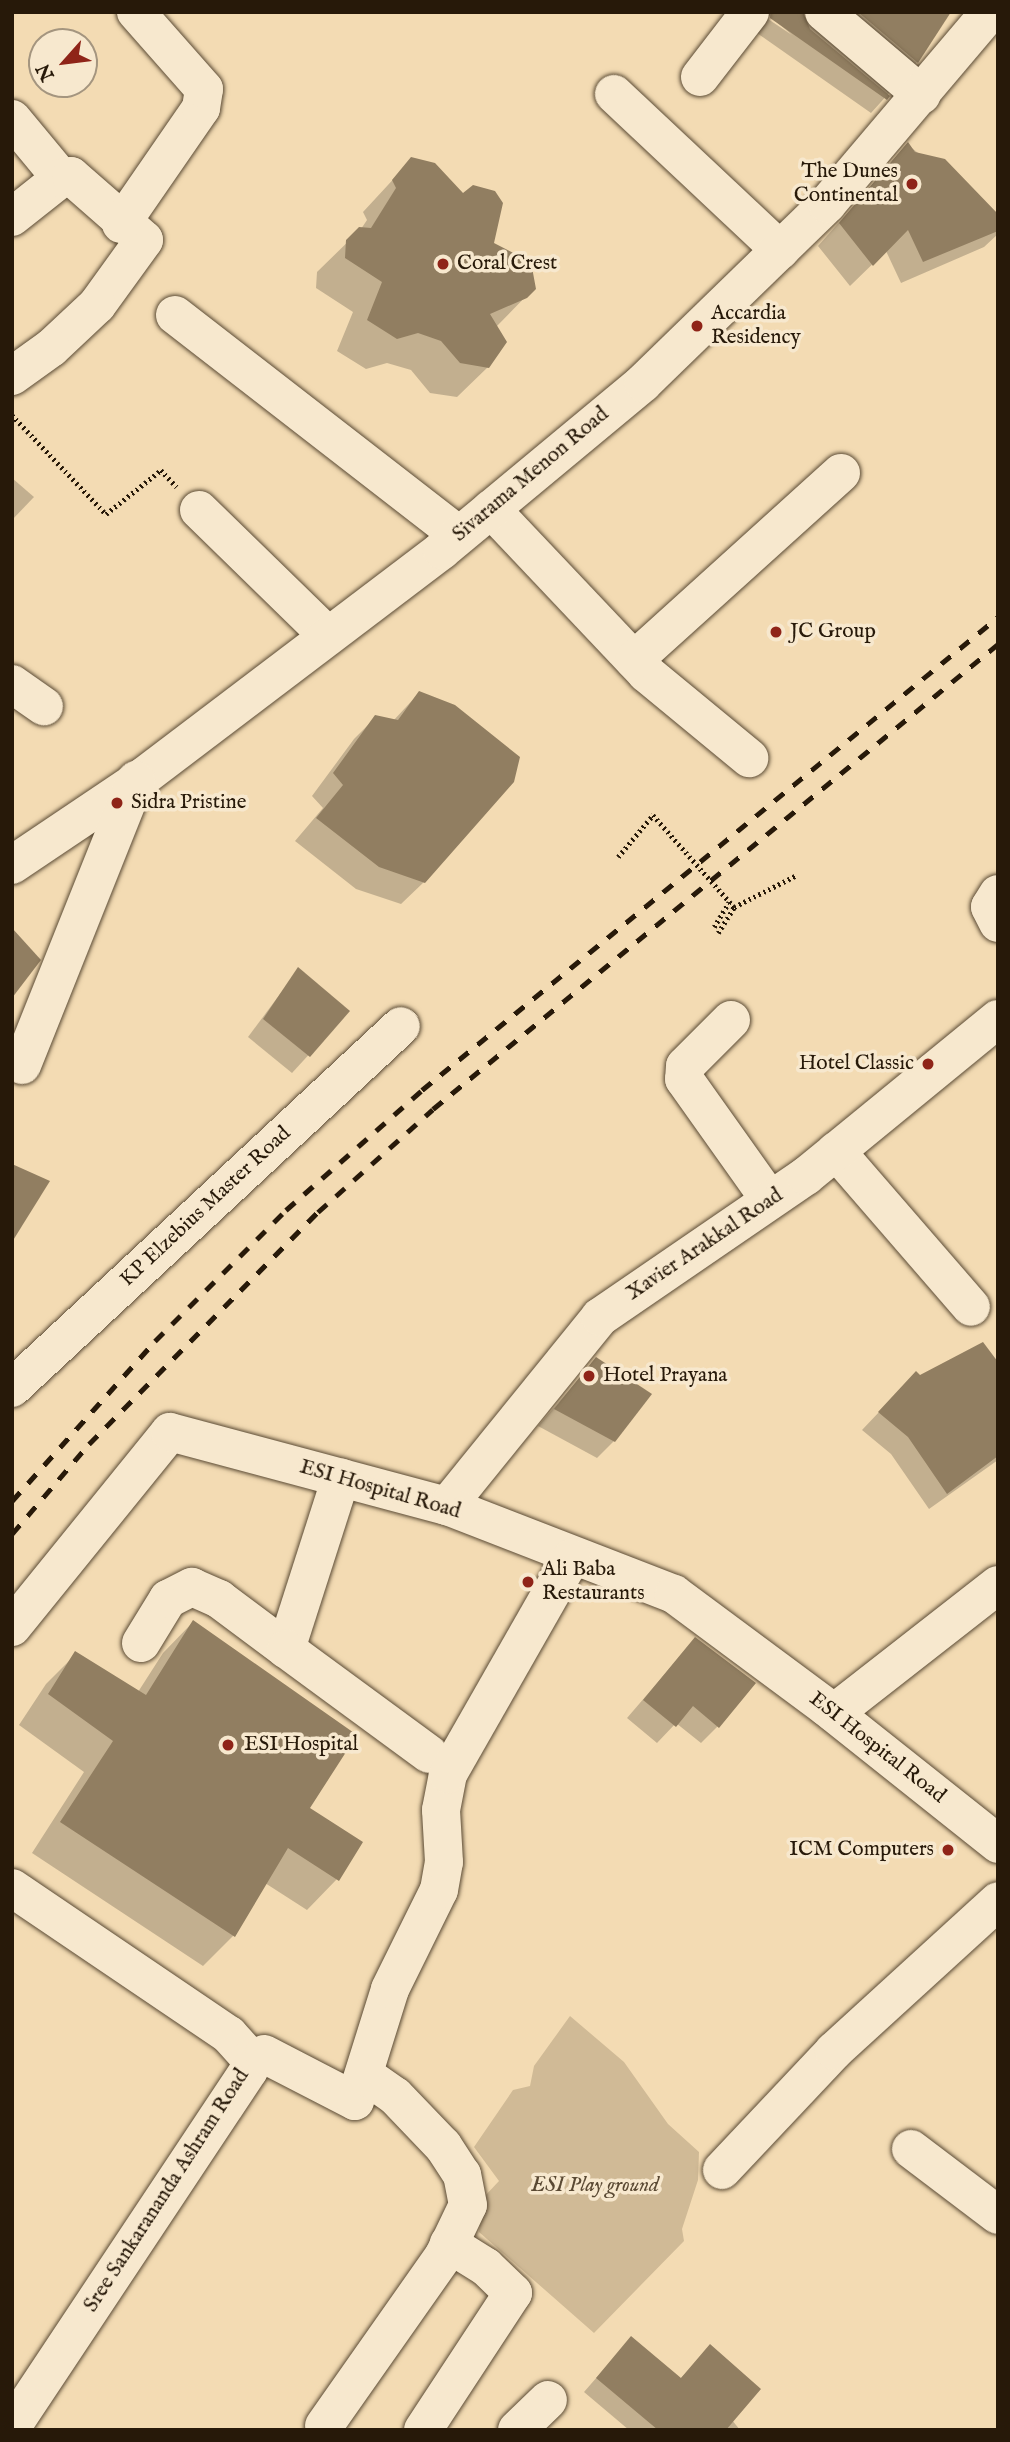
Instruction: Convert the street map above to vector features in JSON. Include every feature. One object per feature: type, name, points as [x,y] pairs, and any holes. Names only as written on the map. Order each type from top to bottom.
[{"type":"street","points":[[121,223],[201,108],[204,89],[136,12]]},
{"type":"street","points":[[700,77],[750,12]]},
{"type":"street","points":[[824,12],[922,95]]},
{"type":"street","name":"Sivarama Menon Road","points":[[12,865],[136,780],[328,636],[459,535],[643,383],[827,204],[992,16]]},
{"type":"street","points":[[614,94],[780,250]]},
{"type":"street","points":[[12,119],[61,178]]},
{"type":"street","points":[[12,217],[61,178],[71,176],[82,183],[121,223],[144,240],[97,305],[51,348],[12,376]]},
{"type":"street","points":[[175,315],[459,535]]},
{"type":"street","points":[[634,660],[841,473]]},
{"type":"street","points":[[491,509],[634,660],[749,758]]},
{"type":"street","points":[[199,510],[328,636]]},
{"type":"street","points":[[12,684],[44,706]]},
{"type":"street","points":[[22,1066],[136,780]]},
{"type":"street","points":[[998,894],[990,907],[998,923]]},
{"type":"street","name":"Xavier Arakkal Road","points":[[447,1506],[600,1317],[770,1200],[836,1151],[998,1018]]},
{"type":"street","points":[[731,1020],[685,1066],[684,1079],[770,1200]]},
{"type":"street","name":"KP Elzebius Master Road","points":[[12,1388],[401,1026]]},
{"type":"street","points":[[836,1151],[971,1307]]},
{"type":"street","name":"ESI Hospital Road","points":[[12,1627],[170,1432],[447,1506],[571,1558],[674,1594],[834,1713],[998,1844]]},
{"type":"street","points":[[286,1649],[341,1478]]},
{"type":"street","points":[[264,2054],[355,2101],[390,1989],[439,1890],[444,1861],[441,1810],[448,1774],[571,1558]]},
{"type":"street","points":[[834,1713],[998,1585]]},
{"type":"street","points":[[141,1643],[168,1599],[192,1587],[219,1599],[429,1754]]},
{"type":"street","name":"Sree Sankarananda Ashram Road","points":[[12,1888],[229,2035],[250,2058],[249,2070],[12,2427]]},
{"type":"street","points":[[722,2170],[834,2051],[998,1901]]},
{"type":"street","points":[[324,2426],[449,2244],[468,2205],[462,2175],[423,2123],[364,2074]]},
{"type":"street","points":[[911,2149],[998,2215]]},
{"type":"street","points":[[424,2430],[513,2293],[486,2267],[449,2244]]},
{"type":"street","points":[[517,2430],[548,2400]]},
{"type":"path","points":[[12,415],[106,514],[161,470],[199,510]]},
{"type":"path","points":[[618,857],[653,815],[734,907]]},
{"type":"path","points":[[718,933],[734,907],[797,875]]},
{"type":"path","points":[[714,927],[729,902]]},
{"type":"green space","name":"ESI Play ground","points":[[570,2016],[624,2062],[668,2124],[699,2152],[698,2180],[682,2229],[684,2241],[594,2333],[479,2232],[483,2198],[499,2181],[474,2147],[513,2090],[530,2086],[534,2066]]},
{"type":"building","points":[[771,12],[803,12],[810,29],[890,96],[887,100],[770,18]]},
{"type":"building","points":[[858,12],[951,12],[918,63]]},
{"type":"building","name":"The Dunes Continental","points":[[908,142],[915,152],[945,159],[998,214],[998,231],[923,262],[908,230],[873,266],[839,223]]},
{"type":"building","name":"Coral Crest","points":[[411,157],[435,163],[463,193],[473,185],[495,191],[503,203],[494,243],[531,262],[536,289],[527,298],[490,314],[507,342],[489,368],[460,363],[441,341],[418,333],[397,339],[367,320],[382,282],[345,258],[346,240],[359,227],[371,228],[396,188],[392,180]]},
{"type":"building","points":[[419,691],[455,705],[520,757],[514,782],[425,883],[379,867],[316,818],[343,785],[333,773],[375,715],[398,720]]},
{"type":"building","points":[[12,928],[41,960],[12,998]]},
{"type":"building","points":[[298,967],[350,1011],[310,1057],[263,1019]]},
{"type":"building","points":[[12,1164],[50,1181],[12,1242]]},
{"type":"building","points":[[983,1342],[998,1362],[998,1456],[947,1494],[908,1437],[878,1412],[916,1371],[920,1375]]},
{"type":"building","points":[[596,1357],[652,1394],[615,1442],[554,1409]]},
{"type":"building","name":"ESI Hospital","points":[[193,1620],[357,1735],[310,1808],[363,1842],[339,1881],[288,1848],[235,1937],[60,1822],[113,1741],[48,1694],[75,1651],[146,1695]]},
{"type":"building","points":[[695,1637],[756,1683],[719,1728],[693,1706],[676,1727],[643,1700]]},
{"type":"building","points":[[631,2336],[681,2378],[710,2344],[761,2389],[726,2430],[658,2430],[596,2378]]},
{"type":"railway","points":[[12,1501],[155,1341],[286,1210],[422,1090],[998,617]]},
{"type":"railway","points":[[12,1534],[89,1444],[318,1212],[433,1109],[998,644]]},
{"type":"place","name":"The Dunes Continental","points":[[912,184]]},
{"type":"place","name":"Coral Crest","points":[[443,264]]},
{"type":"place","name":"Accardia Residency","points":[[697,326]]},
{"type":"place","name":"JC Group","points":[[776,632]]},
{"type":"place","name":"Sidra Pristine","points":[[117,803]]},
{"type":"place","name":"Hotel Classic","points":[[928,1064]]},
{"type":"place","name":"Hotel Prayana","points":[[589,1376]]},
{"type":"place","name":"Ali Baba Restaurants","points":[[528,1582]]},
{"type":"place","name":"ESI Hospital","points":[[228,1745]]},
{"type":"place","name":"ICM Computers","points":[[948,1850]]}]
